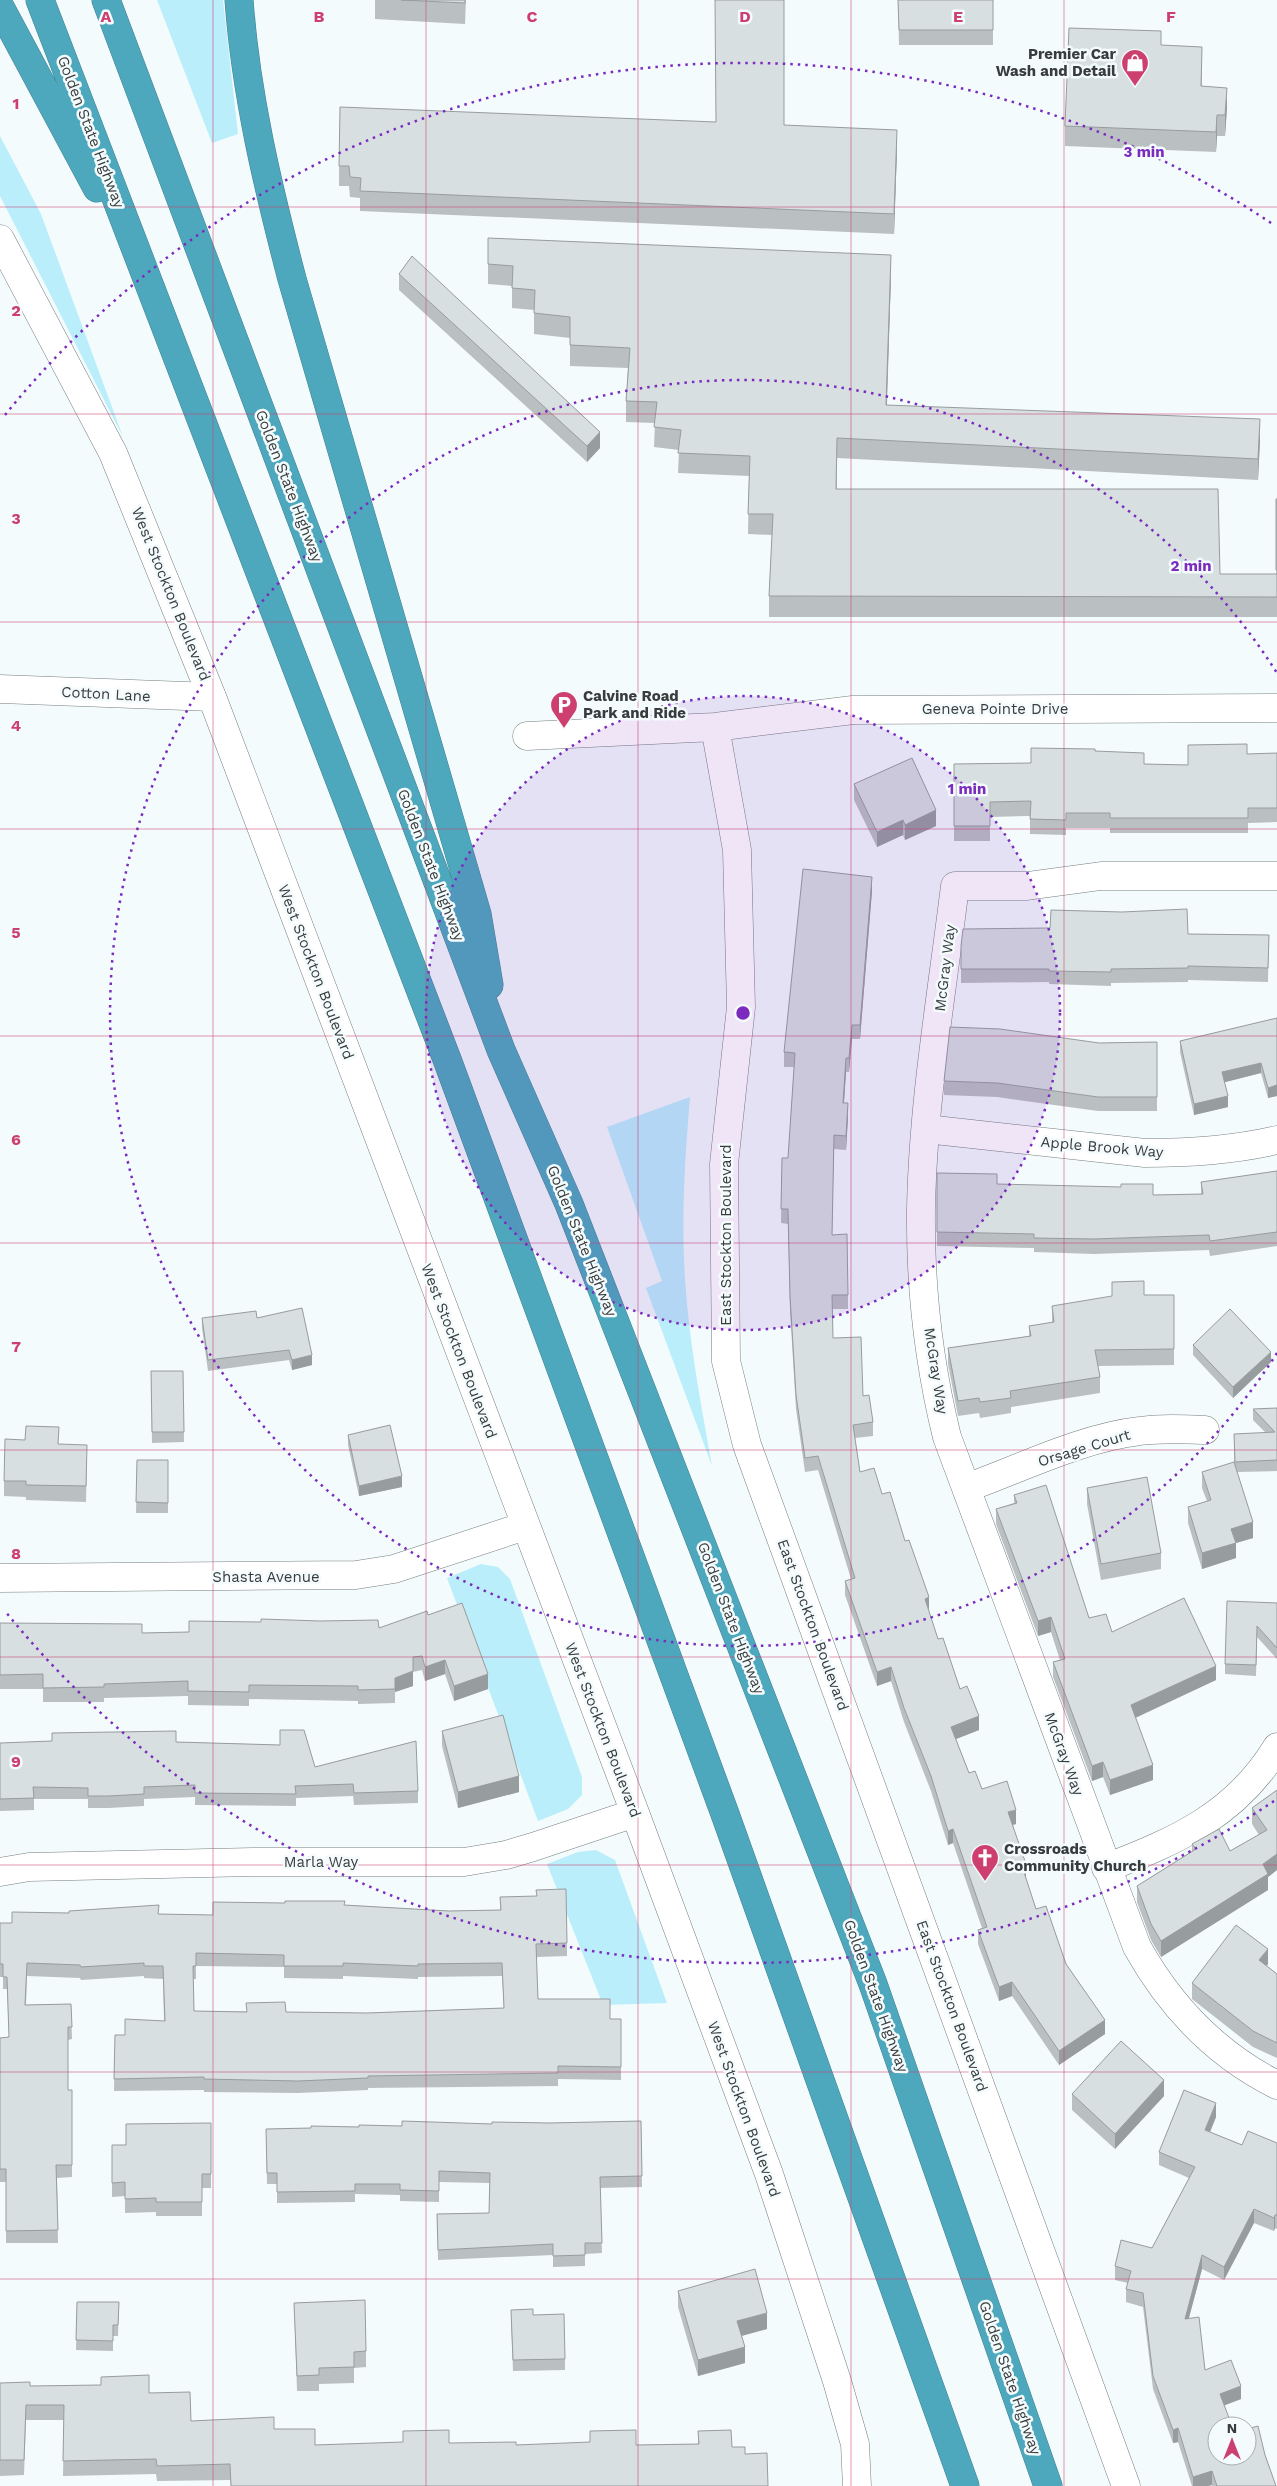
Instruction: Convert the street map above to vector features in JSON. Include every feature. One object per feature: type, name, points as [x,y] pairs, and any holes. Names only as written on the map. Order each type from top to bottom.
[{"type":"highway","name":"Golden State Highway","points":[[40,0],[448,1062],[725,1814],[965,2486]]},
{"type":"highway","name":"Golden State Highway","points":[[106,0],[501,1050],[569,1204],[873,1984],[1048,2486]]},
{"type":"highway","points":[[239,0],[251,109],[266,180],[309,337],[477,914],[501,1050]]},
{"type":"highway","points":[[0,7],[151,288]]},
{"type":"street","name":"West Stockton Boulevard","points":[[0,239],[113,453],[212,697],[635,1813],[775,2193],[837,2381],[854,2444],[857,2486]]},
{"type":"street","name":"Cotton Lane","points":[[0,689],[212,697]]},
{"type":"street","name":"Geneva Pointe Drive","points":[[527,736],[715,727],[853,710],[1277,708]]},
{"type":"street","name":"East Stockton Boulevard","points":[[715,727],[737,850],[741,1007],[724,1164],[726,1361],[747,1445],[1126,2486]]},
{"type":"street","name":"McGray Way","points":[[1277,876],[1101,876],[1027,886],[955,886],[926,1128],[921,1208],[924,1288],[940,1406],[948,1437],[1106,1868],[1137,1947],[1171,2000],[1214,2045],[1240,2064],[1277,2085]]},
{"type":"street","name":"Apple Brook Way","points":[[926,1128],[1145,1153],[1179,1153],[1246,1147],[1277,1140]]},
{"type":"street","name":"Orsage Court","points":[[966,1488],[1111,1436],[1167,1429],[1205,1430]]},
{"type":"street","name":"Shasta Avenue","points":[[0,1578],[356,1574],[394,1569],[525,1526]]},
{"type":"street","points":[[1106,1868],[1179,1838],[1205,1823],[1229,1804],[1251,1782],[1277,1747]]},
{"type":"street","name":"Marla Way","points":[[0,1872],[29,1867],[244,1862],[464,1862],[506,1855],[635,1813]]},
{"type":"shaded area","points":[[157,0],[223,0],[238,134],[212,143]]},
{"type":"shaded area","points":[[0,136],[41,214],[123,437],[0,196]]},
{"type":"shaded area","points":[[690,1097],[684,1188],[685,1279],[692,1350],[712,1466],[646,1288],[662,1281],[607,1127]]},
{"type":"shaded area","points":[[481,1564],[498,1567],[510,1579],[582,1777],[582,1795],[568,1809],[538,1821],[447,1578]]},
{"type":"shaded area","points":[[596,1850],[615,1860],[667,2003],[603,2005],[547,1864],[578,1852]]},
{"type":"building","points":[[401,0],[465,0],[465,3]]},
{"type":"building","points":[[715,0],[784,0],[784,125],[897,130],[894,214],[360,191],[361,178],[350,177],[349,166],[339,166],[340,107],[716,122]]},
{"type":"building","points":[[898,0],[993,0],[993,30],[899,30]]},
{"type":"building","name":"Premier Car Wash and Detail","points":[[1069,28],[1161,31],[1161,45],[1202,47],[1201,86],[1227,88],[1225,115],[1217,115],[1216,132],[1065,126]]},
{"type":"building","points":[[488,238],[891,255],[886,405],[1260,419],[1258,459],[837,438],[836,489],[1218,489],[1220,574],[1277,574],[1277,597],[769,596],[773,514],[748,514],[750,456],[678,453],[681,430],[654,427],[657,402],[626,401],[630,348],[570,345],[570,317],[534,313],[535,290],[512,288],[513,266],[488,264]]},
{"type":"building","points":[[412,256],[600,432],[587,446],[399,274]]},
{"type":"building","points":[[1277,499],[1277,570],[1276,570]]},
{"type":"building","points":[[1247,744],[1247,754],[1277,753],[1277,808],[1248,808],[1248,818],[1110,818],[1110,813],[1066,813],[1066,820],[1030,819],[1031,801],[990,802],[990,826],[954,826],[954,764],[1031,763],[1031,748],[1095,749],[1095,751],[1144,753],[1144,764],[1188,765],[1188,745]]},
{"type":"building","points":[[912,758],[936,810],[905,825],[903,820],[877,832],[854,784]]},
{"type":"building","points":[[803,869],[872,877],[860,1025],[852,1025],[849,1058],[846,1058],[843,1103],[848,1103],[846,1136],[834,1135],[832,1235],[847,1234],[848,1295],[832,1295],[833,1338],[861,1337],[863,1396],[869,1395],[873,1422],[853,1425],[860,1472],[874,1468],[882,1494],[890,1492],[905,1541],[909,1540],[929,1597],[925,1599],[938,1639],[943,1638],[960,1689],[967,1686],[979,1716],[951,1727],[969,1773],[975,1771],[982,1789],[1007,1781],[1016,1810],[1008,1812],[1026,1864],[1022,1866],[1036,1909],[1046,1906],[1066,1964],[1105,2020],[1059,2051],[1012,1982],[999,1987],[978,1930],[987,1927],[953,1829],[948,1831],[931,1776],[904,1708],[891,1667],[877,1672],[845,1581],[855,1578],[818,1456],[805,1458],[796,1395],[790,1296],[788,1209],[781,1209],[782,1158],[788,1158],[795,1053],[784,1052]]},
{"type":"building","points":[[1187,909],[1188,934],[1269,935],[1268,968],[1188,966],[1188,968],[1111,969],[1111,972],[1049,971],[1049,969],[961,969],[963,929],[1050,928],[1051,910],[1122,912]]},
{"type":"building","points":[[1277,1018],[1277,1085],[1268,1088],[1261,1063],[1222,1072],[1228,1096],[1194,1104],[1180,1041]]},
{"type":"building","points":[[950,1027],[1000,1029],[1099,1043],[1157,1042],[1157,1097],[1098,1097],[997,1083],[944,1081]]},
{"type":"building","points":[[1277,1171],[1277,1232],[1210,1241],[1209,1235],[1094,1239],[1034,1238],[1034,1234],[937,1232],[937,1173],[997,1174],[997,1184],[1121,1187],[1121,1184],[1153,1184],[1153,1195],[1203,1194],[1201,1182]]},
{"type":"building","points":[[1144,1281],[1144,1295],[1174,1295],[1174,1349],[1095,1350],[1100,1377],[1010,1391],[1011,1398],[980,1402],[979,1398],[958,1401],[948,1348],[1031,1336],[1029,1326],[1054,1322],[1052,1306],[1112,1296],[1112,1282]]},
{"type":"building","points":[[302,1308],[312,1355],[292,1360],[289,1350],[208,1360],[202,1318],[256,1311],[257,1318]]},
{"type":"building","points":[[1230,1309],[1271,1352],[1233,1387],[1193,1345]]},
{"type":"building","points":[[151,1371],[183,1371],[184,1432],[152,1432]]},
{"type":"building","points":[[1277,1408],[1277,1460],[1235,1462],[1234,1434],[1275,1432],[1253,1409]]},
{"type":"building","points":[[390,1425],[402,1476],[359,1486],[348,1435]]},
{"type":"building","points":[[26,1426],[59,1427],[58,1444],[87,1445],[86,1486],[26,1485],[26,1481],[4,1481],[5,1439],[25,1440]]},
{"type":"building","points":[[137,1460],[168,1460],[168,1503],[136,1502]]},
{"type":"building","points":[[1234,1462],[1253,1522],[1231,1529],[1236,1543],[1202,1553],[1188,1507],[1211,1500],[1202,1472]]},
{"type":"building","points":[[1147,1477],[1161,1553],[1101,1564],[1087,1488]]},
{"type":"building","points":[[1046,1485],[1089,1618],[1106,1614],[1112,1632],[1184,1598],[1216,1666],[1131,1705],[1153,1765],[1110,1780],[1103,1762],[1092,1766],[1053,1662],[1065,1659],[1051,1617],[1038,1621],[996,1509],[1017,1503],[1014,1495]]},
{"type":"building","points":[[1227,1601],[1277,1603],[1277,1648],[1257,1626],[1256,1665],[1225,1664]]},
{"type":"building","points":[[462,1603],[488,1674],[454,1686],[445,1660],[425,1667],[422,1656],[413,1657],[413,1671],[395,1678],[395,1689],[358,1690],[358,1686],[249,1685],[249,1692],[188,1691],[188,1681],[104,1684],[104,1687],[43,1688],[43,1674],[0,1675],[0,1623],[142,1624],[142,1633],[189,1632],[189,1621],[261,1622],[261,1619],[378,1620],[379,1628],[427,1611],[428,1615]]},
{"type":"building","points":[[503,1715],[519,1776],[458,1792],[442,1731]]},
{"type":"building","points":[[280,1730],[304,1730],[315,1767],[416,1741],[418,1791],[354,1793],[353,1784],[295,1786],[296,1794],[195,1793],[195,1785],[144,1787],[144,1794],[88,1796],[88,1788],[33,1787],[34,1798],[0,1799],[0,1743],[52,1741],[52,1733],[176,1731],[176,1742],[280,1745]]},
{"type":"building","points":[[1277,1790],[1277,1854],[1263,1864],[1268,1874],[1161,1941],[1151,1924],[1137,1886],[1196,1849],[1192,1844],[1219,1829],[1230,1851],[1267,1830],[1252,1808]]},
{"type":"building","points":[[566,1889],[567,1943],[536,1944],[538,1999],[610,1999],[610,2019],[621,2019],[621,2067],[558,2066],[558,2073],[368,2076],[368,2078],[298,2081],[204,2079],[204,2077],[114,2079],[115,2035],[125,2035],[125,2019],[165,2021],[163,1966],[144,1966],[144,1963],[81,1967],[80,1965],[27,1963],[25,2005],[71,2004],[72,2027],[68,2027],[68,2090],[72,2090],[72,2165],[56,2165],[58,2230],[6,2231],[6,2169],[0,2169],[0,2038],[9,2037],[7,1977],[3,1977],[3,1964],[0,1964],[0,1923],[12,1923],[12,1912],[69,1913],[69,1911],[159,1905],[158,1914],[213,1915],[213,1902],[285,1903],[285,1901],[345,1901],[344,1905],[449,1911],[501,1910],[500,1897],[537,1896],[536,1890]],"holes":[[[196,1953],[284,1955],[284,1966],[343,1966],[343,1963],[418,1966],[418,1964],[502,1963],[504,2008],[367,2013],[286,2012],[285,2002],[246,2003],[247,2012],[194,2011],[193,1966],[196,1966]]]},
{"type":"building","points":[[1236,1925],[1268,1949],[1259,1960],[1277,1974],[1277,2043],[1253,2031],[1192,1983]]},
{"type":"building","points":[[1121,2041],[1164,2080],[1115,2134],[1072,2094]]},
{"type":"building","points":[[1184,2090],[1216,2103],[1205,2130],[1242,2145],[1248,2131],[1277,2143],[1277,2215],[1274,2218],[1254,2209],[1224,2267],[1202,2255],[1185,2319],[1199,2317],[1205,2370],[1231,2360],[1241,2386],[1220,2394],[1228,2416],[1207,2416],[1207,2466],[1257,2466],[1258,2426],[1265,2455],[1276,2486],[1217,2486],[1212,2471],[1193,2477],[1178,2428],[1173,2430],[1153,2376],[1143,2293],[1126,2289],[1131,2271],[1115,2266],[1121,2240],[1152,2248],[1195,2167],[1159,2152]]},
{"type":"building","points":[[402,2121],[492,2124],[492,2122],[641,2121],[642,2176],[600,2177],[602,2243],[585,2243],[585,2255],[553,2256],[553,2244],[438,2250],[437,2214],[489,2213],[490,2173],[439,2171],[439,2191],[400,2190],[400,2184],[355,2184],[355,2191],[277,2192],[277,2173],[267,2173],[266,2129],[311,2128],[311,2126],[402,2126]]},
{"type":"building","points":[[211,2123],[211,2174],[202,2174],[202,2202],[156,2202],[156,2198],[125,2199],[125,2182],[112,2183],[112,2145],[126,2145],[126,2124]]},
{"type":"building","points":[[755,2269],[767,2313],[737,2321],[745,2347],[698,2360],[678,2291]]},
{"type":"building","points":[[365,2300],[366,2351],[354,2352],[354,2367],[319,2368],[319,2375],[297,2376],[294,2303]]},
{"type":"building","points":[[77,2302],[119,2302],[118,2325],[113,2325],[113,2341],[76,2340]]},
{"type":"building","points":[[533,2309],[533,2315],[564,2314],[565,2359],[513,2360],[511,2310]]},
{"type":"building","points":[[149,2375],[149,2393],[190,2392],[191,2421],[274,2417],[274,2429],[315,2429],[315,2445],[403,2442],[403,2431],[449,2430],[449,2443],[516,2442],[516,2445],[590,2442],[590,2431],[636,2430],[636,2445],[699,2444],[698,2431],[731,2430],[732,2447],[745,2447],[745,2454],[767,2453],[768,2486],[231,2486],[230,2464],[157,2466],[156,2459],[63,2461],[64,2405],[26,2405],[24,2460],[0,2460],[0,2383],[30,2382],[30,2386],[101,2385],[101,2377]]},
{"type":"place","name":"Premier Car Wash and Detail","points":[[1135,87]]},
{"type":"place","name":"Calvine Road Park and Ride","points":[[564,729]]},
{"type":"place","name":"Crossroads Community Church","points":[[985,1882]]}]
